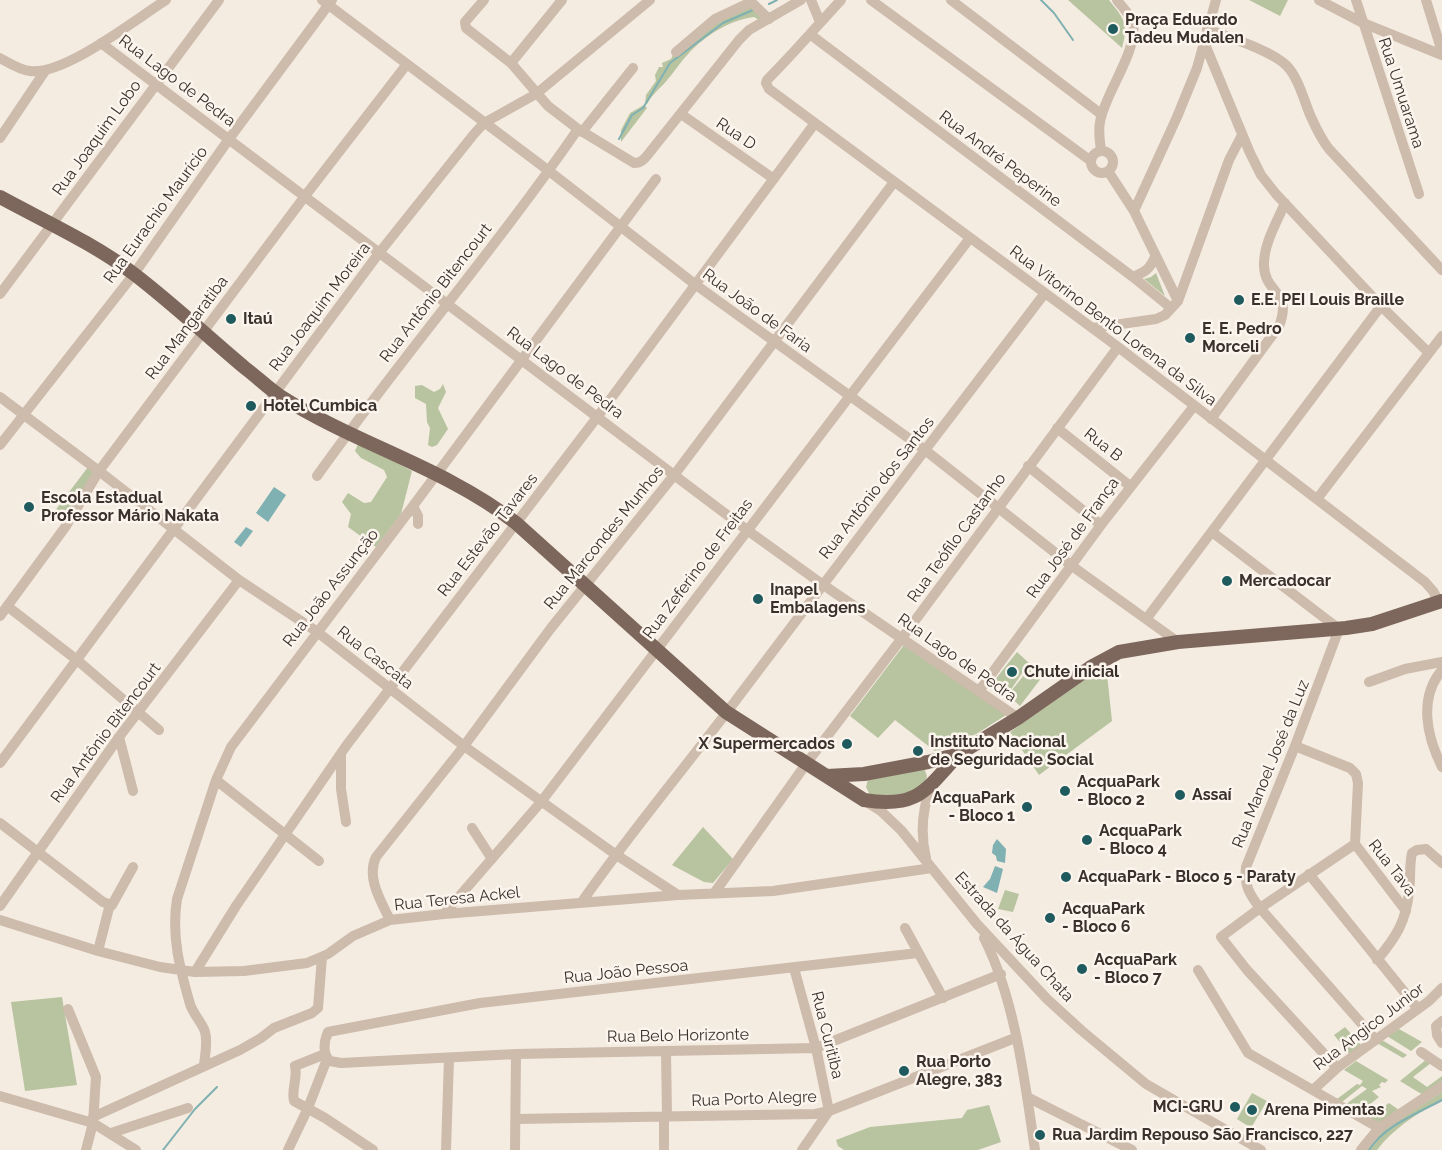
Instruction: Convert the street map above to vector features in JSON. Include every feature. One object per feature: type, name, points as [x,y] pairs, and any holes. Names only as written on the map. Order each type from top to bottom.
[{"type":"main road","points":[[0,196],[134,273],[202,333],[275,392],[347,433],[473,492],[516,523],[726,712],[864,800],[879,803],[917,796],[931,786],[959,754]]},
{"type":"main road","points":[[827,776],[864,774],[959,754],[1018,718],[1105,658],[1130,650],[1178,642],[1339,629],[1372,624],[1441,602]]},
{"type":"main road","points":[[928,762],[932,774],[931,786]]},
{"type":"main road","points":[[864,774],[861,785],[864,800]]},
{"type":"street","points":[[0,58],[30,71],[45,71],[71,60],[166,0]]},
{"type":"street","name":"Rua Joaquim Lobo","points":[[0,294],[219,0]]},
{"type":"street","points":[[484,0],[468,19],[466,28],[511,63],[548,106],[580,130],[634,163],[642,162],[749,30],[801,0]]},
{"type":"street","points":[[511,63],[562,0]]},
{"type":"street","name":"Rua Joaquim Moreira","points":[[0,763],[379,253],[484,123],[536,94],[650,0]]},
{"type":"street","points":[[811,0],[820,22]]},
{"type":"street","points":[[811,35],[841,0]]},
{"type":"street","points":[[871,0],[1091,161],[1095,171],[1102,173],[1108,171],[1112,165],[1112,158],[1108,153],[1101,151],[1093,155],[1091,161]]},
{"type":"street","points":[[951,0],[1101,114]]},
{"type":"street","points":[[1101,151],[1099,131],[1101,114],[1133,33],[1133,23],[1117,0]]},
{"type":"street","points":[[1134,212],[1197,68],[1216,0]]},
{"type":"street","points":[[1319,0],[1363,23],[1442,53]]},
{"type":"street","name":"Rua Umuarama","points":[[1356,0],[1419,194]]},
{"type":"street","points":[[1426,0],[1442,53]]},
{"type":"street","points":[[675,52],[715,19],[750,1],[769,19]]},
{"type":"street","name":"Rua João de Faria","points":[[327,2],[696,285],[925,450],[1072,566],[1178,642]]},
{"type":"street","name":"Rua Eurachio Maurício","points":[[0,445],[134,273],[327,2]]},
{"type":"street","points":[[1207,29],[1279,60],[1287,66],[1294,76],[1319,135],[1329,149],[1442,270]]},
{"type":"street","name":"Rua Vitorino Bento Lorena da Silva","points":[[811,35],[768,80],[766,83],[769,89],[1118,347],[1425,582],[1441,602]]},
{"type":"street","name":"Rua André Peperine","points":[[811,35],[1132,277],[1174,304]]},
{"type":"street","name":"Rua Lago de Pedra","points":[[101,42],[747,530],[1018,718]]},
{"type":"street","points":[[1204,42],[1261,175],[1380,306],[1429,353]]},
{"type":"street","name":"Rua Mangaratiba","points":[[0,616],[66,526],[99,471],[406,64]]},
{"type":"street","name":"Rua Antônio Bitencourt","points":[[317,476],[347,433],[580,130],[633,68]]},
{"type":"street","points":[[0,138],[45,71]]},
{"type":"street","name":"Rua D","points":[[681,114],[774,179]]},
{"type":"street","name":"Rua Estevão Tavares","points":[[195,972],[236,906],[340,754],[598,416],[815,123]]},
{"type":"street","points":[[1093,328],[1156,319],[1165,315],[1174,304],[1229,160],[1242,135]]},
{"type":"street","points":[[1108,171],[1134,212],[1174,304]]},
{"type":"street","name":"Rua João Assunção","points":[[204,1065],[205,1030],[193,1012],[187,986],[180,970],[175,914],[177,899],[216,780],[231,747],[656,179]]},
{"type":"street","name":"Rua Marcondes Munhos","points":[[390,920],[376,891],[373,864],[376,857],[464,746],[551,628],[675,474],[773,340],[894,182]]},
{"type":"street","points":[[1211,419],[1279,326],[1283,316],[1284,307],[1281,298],[1267,279],[1264,266],[1266,250],[1285,203]]},
{"type":"street","name":"Rua Zeferino de Freitas","points":[[444,914],[541,802],[970,238]]},
{"type":"street","points":[[1132,277],[1150,268],[1155,257]]},
{"type":"street","name":"Rua Antônio dos Santos","points":[[581,903],[615,854],[1045,293]]},
{"type":"street","points":[[1147,618],[1380,306]]},
{"type":"street","points":[[1317,499],[1442,336]]},
{"type":"street","name":"Rua Teófilo Castanho","points":[[715,892],[806,764],[1118,347]]},
{"type":"street","name":"Rua Cascata","points":[[0,397],[240,580],[316,632],[464,746],[615,854],[678,895]]},
{"type":"street","name":"Rua José de França","points":[[980,691],[1130,486],[1194,406]]},
{"type":"street","name":"Rua B","points":[[1057,428],[1130,486]]},
{"type":"street","points":[[1028,466],[1101,525]]},
{"type":"street","points":[[413,506],[418,516],[418,524]]},
{"type":"street","points":[[1212,532],[1339,629]]},
{"type":"street","name":"Rua Antônio Bitencourt","points":[[0,906],[119,737],[240,580]]},
{"type":"street","points":[[7,606],[77,660],[159,730]]},
{"type":"street","name":"Rua Manoel José da Luz","points":[[1339,629],[1246,867],[1246,884],[1249,894],[1260,908],[1376,1040]]},
{"type":"street","points":[[1369,682],[1405,669],[1442,662]]},
{"type":"street","points":[[1442,670],[1433,683],[1428,700],[1427,716],[1428,733],[1442,767]]},
{"type":"street","points":[[119,737],[133,791]]},
{"type":"street","points":[[1295,746],[1342,764],[1356,774],[1358,783],[1355,844],[1221,937],[1247,970],[1336,1068]]},
{"type":"street","points":[[340,754],[341,789],[346,822]]},
{"type":"street","points":[[216,780],[319,861]]},
{"type":"street","name":"Estrada da Água Chata","points":[[929,864],[922,833],[926,801],[931,786]]},
{"type":"street","name":"Estrada da Água Chata","points":[[864,800],[891,820],[977,924],[1047,999],[1086,1035],[1146,1084],[1261,1150]]},
{"type":"street","points":[[0,823],[104,902],[112,905]]},
{"type":"street","points":[[472,828],[492,859]]},
{"type":"street","name":"Rua Tava","points":[[1355,844],[1406,911]]},
{"type":"street","points":[[1377,960],[1400,930],[1406,911],[1412,853],[1426,849],[1442,863]]},
{"type":"street","name":"Rua Teresa Ackel","points":[[0,920],[98,951],[180,970],[244,971],[307,963],[322,957],[353,936],[390,920],[715,892],[773,891],[929,864]]},
{"type":"street","points":[[98,951],[109,908],[133,867]]},
{"type":"street","points":[[1309,874],[1418,1009]]},
{"type":"street","points":[[977,924],[1001,974],[1016,1038],[1035,1150]]},
{"type":"street","points":[[905,928],[943,998]]},
{"type":"street","name":"Rua João Pessoa","points":[[326,1057],[327,1034],[480,1003],[918,954]]},
{"type":"street","points":[[93,1120],[204,1065],[240,1050],[274,1028],[312,1013],[318,1008],[322,957]]},
{"type":"street","name":"Rua Curitiba","points":[[794,968],[816,1048],[829,1111]]},
{"type":"street","points":[[1198,970],[1244,1050],[1379,1128]]},
{"type":"street","name":"Rua Belo Horizonte","points":[[326,1057],[341,1063],[516,1054],[816,1048],[1001,974]]},
{"type":"street","name":"Rua Angico Junior","points":[[1313,1090],[1336,1068],[1441,991]]},
{"type":"street","points":[[68,1009],[96,1077],[93,1120],[86,1150]]},
{"type":"street","points":[[1442,1021],[1436,1026],[1437,1035],[1442,1043]]},
{"type":"street","name":"Rua Porto Alegre","points":[[516,1119],[815,1114],[829,1111],[1016,1038]]},
{"type":"street","points":[[664,1150],[666,1051]]},
{"type":"street","points":[[1420,1052],[1442,1066]]},
{"type":"street","points":[[515,1150],[516,1054]]},
{"type":"street","points":[[326,1057],[295,1066],[297,1077],[293,1099],[373,1150]]},
{"type":"street","points":[[288,1150],[308,1108],[326,1057]]},
{"type":"street","points":[[446,1150],[449,1058]]},
{"type":"street","points":[[1361,1150],[1379,1128],[1442,1086]]},
{"type":"street","points":[[0,1096],[93,1120],[136,1150]]},
{"type":"street","points":[[1027,1097],[1113,1144],[1132,1150]]},
{"type":"street","points":[[111,1133],[188,1108]]},
{"type":"street","points":[[802,1150],[829,1111]]},
{"type":"green space","name":"Praça Eduardo Tadeu Mudalen","points":[[1068,0],[1109,0],[1124,22],[1125,33],[1122,48]]},
{"type":"green space","points":[[1249,0],[1288,0],[1280,16]]},
{"type":"green space","points":[[751,7],[761,16],[759,20],[754,17],[745,19],[727,25],[710,35],[686,56],[645,104],[646,95],[656,81],[655,75],[659,67],[663,67],[662,63],[671,59],[706,27]]},
{"type":"green space","points":[[644,105],[647,108],[621,142],[621,130],[630,113]]},
{"type":"green space","points":[[1156,273],[1165,296],[1144,279]]},
{"type":"green space","points":[[443,384],[446,392],[438,408],[448,429],[437,445],[432,447],[428,445],[430,428],[427,422],[426,404],[415,398],[415,386],[422,385],[434,392]]},
{"type":"green space","points":[[359,442],[412,471],[401,514],[376,547],[348,527],[351,514],[342,502],[348,493],[364,503],[371,502],[387,477],[384,470],[361,458],[355,451]]},
{"type":"green space","points":[[88,467],[96,473],[60,523],[51,516]]},
{"type":"green space","points":[[904,645],[1006,715],[978,733],[936,752],[895,720],[878,738],[850,716]]},
{"type":"green space","name":"Chute inicial","points":[[1017,652],[1029,663],[1008,694],[994,681]]},
{"type":"green space","name":"Chute inicial","points":[[1032,665],[1042,677],[1020,706],[1008,695]]},
{"type":"green space","points":[[1106,665],[1112,721],[1039,775],[1010,732]]},
{"type":"green space","points":[[924,768],[927,776],[924,786],[899,796],[870,795],[866,787],[868,779]]},
{"type":"green space","points":[[703,827],[733,859],[713,883],[704,882],[672,865]]},
{"type":"green space","points":[[1005,890],[1019,894],[1013,912],[998,909]]},
{"type":"green space","points":[[62,997],[77,1085],[25,1091],[11,1002]]},
{"type":"green space","points":[[1345,1027],[1363,1047],[1351,1056],[1334,1035]]},
{"type":"green space","points":[[1399,1029],[1422,1042],[1411,1051],[1387,1036]]},
{"type":"green space","points":[[1382,1040],[1407,1055],[1403,1058],[1377,1043]]},
{"type":"green space","points":[[1427,1059],[1431,1063],[1413,1077],[1427,1087],[1442,1076],[1442,1083],[1423,1095],[1400,1081]]},
{"type":"green space","points":[[1356,1061],[1388,1080],[1379,1085],[1381,1087],[1372,1091],[1379,1097],[1359,1113],[1346,1104],[1367,1089],[1362,1086],[1342,1102],[1337,1099],[1363,1081],[1344,1070]]},
{"type":"green space","points":[[1442,1092],[1442,1101],[1406,1122],[1377,1150],[1363,1150],[1373,1137]]},
{"type":"green space","name":"Arena Pimentas","points":[[1252,1093],[1267,1101],[1251,1128],[1237,1119]]},
{"type":"green space","points":[[1389,1103],[1399,1110],[1378,1125],[1368,1118]]},
{"type":"green space","points":[[989,1105],[1001,1142],[978,1150],[844,1150],[838,1146],[836,1140],[870,1127],[962,1118],[967,1110]]},
{"type":"water","points":[[274,487],[286,495],[268,522],[256,513]]},
{"type":"water","points":[[246,527],[253,531],[241,547],[234,542]]},
{"type":"water","points":[[997,839],[1006,849],[1005,863],[997,861],[996,856],[992,853]]},
{"type":"water","points":[[995,866],[1003,869],[997,893],[983,887],[990,879]]},
{"type":"waterway","points":[[769,4],[777,0]]},
{"type":"waterway","points":[[1041,0],[1054,13],[1073,40]]},
{"type":"waterway","points":[[619,139],[632,115],[643,108],[670,63],[723,23],[753,10]]},
{"type":"waterway","points":[[163,1150],[195,1109],[217,1087]]},
{"type":"waterway","points":[[1369,1150],[1375,1141],[1392,1127],[1442,1100]]},
{"type":"place","name":"Praça Eduardo Tadeu Mudalen","points":[[1113,29]]},
{"type":"place","name":"E.E. PEI Louis Braille","points":[[1239,300]]},
{"type":"place","name":"Itaú","points":[[231,319]]},
{"type":"place","name":"E. E. Pedro Morceli","points":[[1190,338]]},
{"type":"place","name":"Hotel Cumbica","points":[[251,406]]},
{"type":"place","name":"Escola Estadual Professor Mário Nakata","points":[[29,507]]},
{"type":"place","name":"Mercadocar","points":[[1227,581]]},
{"type":"place","name":"Inapel Embalagens","points":[[758,599]]},
{"type":"place","name":"Chute inicial","points":[[1012,672]]},
{"type":"place","name":"X Supermercados","points":[[847,744]]},
{"type":"place","name":"Instituto Nacional de Seguridade Social","points":[[918,751]]},
{"type":"place","name":"AcquaPark - Bloco 2","points":[[1065,791]]},
{"type":"place","name":"Assaí","points":[[1180,795]]},
{"type":"place","name":"AcquaPark - Bloco 1","points":[[1027,807]]},
{"type":"place","name":"AcquaPark - Bloco 4","points":[[1087,840]]},
{"type":"place","name":"AcquaPark - Bloco 5 - Paraty","points":[[1066,877]]},
{"type":"place","name":"AcquaPark - Bloco 6","points":[[1050,918]]},
{"type":"place","name":"AcquaPark - Bloco 7","points":[[1082,969]]},
{"type":"place","name":"Rua Porto Alegre, 383","points":[[904,1071]]},
{"type":"place","name":"MCI-GRU","points":[[1235,1107]]},
{"type":"place","name":"Arena Pimentas","points":[[1252,1110]]},
{"type":"place","name":"Rua Jardim Repouso São Francisco, 227","points":[[1040,1135]]}]
